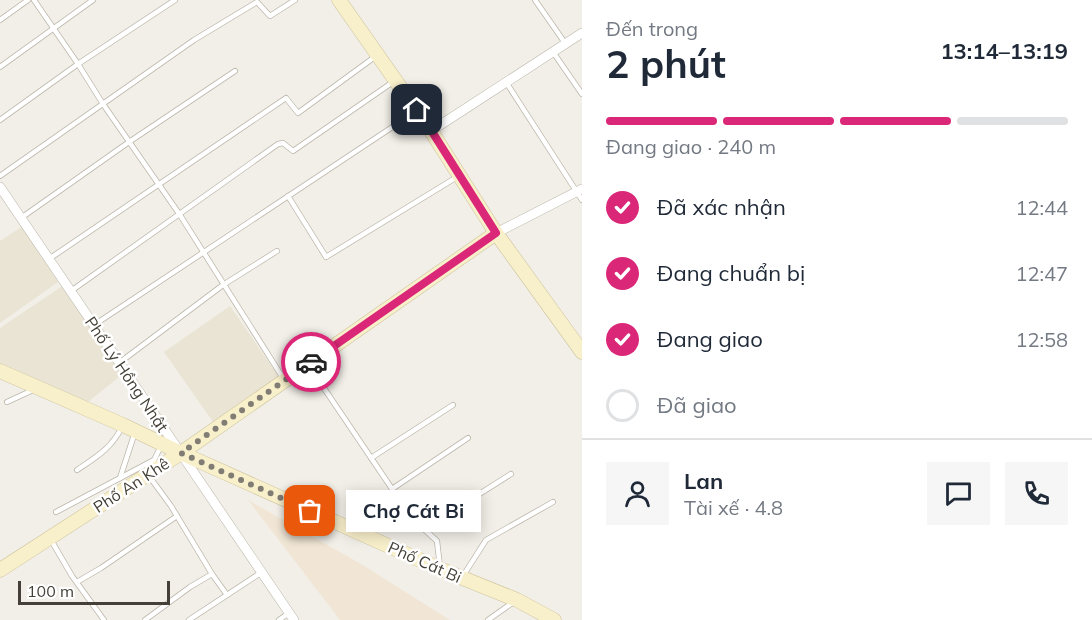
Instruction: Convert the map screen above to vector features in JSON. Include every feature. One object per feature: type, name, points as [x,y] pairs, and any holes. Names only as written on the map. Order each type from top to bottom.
[{"type":"street","points":[[339,0],[431,130],[496,233],[582,352]]},
{"type":"street","points":[[431,130],[582,33]]},
{"type":"street","name":"Phố Lý Hồng Nhật","points":[[0,188],[292,616]]},
{"type":"street","points":[[496,233],[580,194]]},
{"type":"street","name":"Phố An Khê","points":[[0,570],[181,453],[496,233]]},
{"type":"street","name":"Phố Cát Bi","points":[[0,371],[440,569],[517,600],[554,620]]},
{"type":"lane","points":[[0,20],[28,0]]},
{"type":"lane","points":[[34,0],[180,215],[285,380]]},
{"type":"lane","points":[[0,66],[93,0]]},
{"type":"lane","points":[[0,120],[78,64],[175,0]]},
{"type":"lane","points":[[0,177],[194,40],[257,2],[270,16],[295,0]]},
{"type":"lane","points":[[535,0],[564,43]]},
{"type":"lane","points":[[553,52],[582,94]]},
{"type":"lane","points":[[49,259],[286,98],[298,113],[378,55]]},
{"type":"lane","points":[[21,218],[235,71]]},
{"type":"lane","points":[[71,291],[278,144],[283,143],[293,151],[396,80]]},
{"type":"lane","points":[[506,82],[580,194]]},
{"type":"lane","points":[[94,325],[417,110]]},
{"type":"lane","points":[[288,196],[326,256],[460,176]]},
{"type":"lane","points":[[119,363],[224,285],[277,251]]},
{"type":"lane","points":[[308,364],[411,517],[437,541],[440,569]]},
{"type":"lane","points":[[7,402],[38,387]]},
{"type":"lane","points":[[371,458],[453,405]]},
{"type":"lane","points":[[77,470],[106,450],[129,428]]},
{"type":"lane","points":[[120,478],[129,428]]},
{"type":"lane","points":[[392,489],[468,438]]},
{"type":"lane","points":[[56,512],[154,460],[162,444]]},
{"type":"lane","points":[[147,474],[171,506],[227,595]]},
{"type":"lane","points":[[424,529],[511,474]]},
{"type":"lane","points":[[462,578],[486,540],[553,502]]},
{"type":"lane","points":[[76,582],[101,568],[177,516]]},
{"type":"lane","points":[[50,537],[76,582],[104,620]]},
{"type":"lane","points":[[189,620],[262,572]]},
{"type":"lane","points":[[145,620],[212,574]]},
{"type":"lane","points":[[488,620],[517,600]]},
{"type":"lane","points":[[279,620],[292,616]]},
{"type":"shaded area","points":[[23,226],[58,282],[0,323],[0,241]]},
{"type":"shaded area","points":[[64,285],[124,373],[83,406],[0,367],[0,328]]},
{"type":"shaded area","points":[[230,306],[284,384],[218,429],[164,352]]},
{"type":"shaded area","points":[[248,500],[361,564],[450,620],[340,620]]},
{"type":"way so far","points":[[310,511],[181,453],[311,362]]},
{"type":"place","name":"Chợ Cát Bi","points":[[310,511]]},
{"type":"route","points":[[311,362],[496,233],[417,110]]}]
